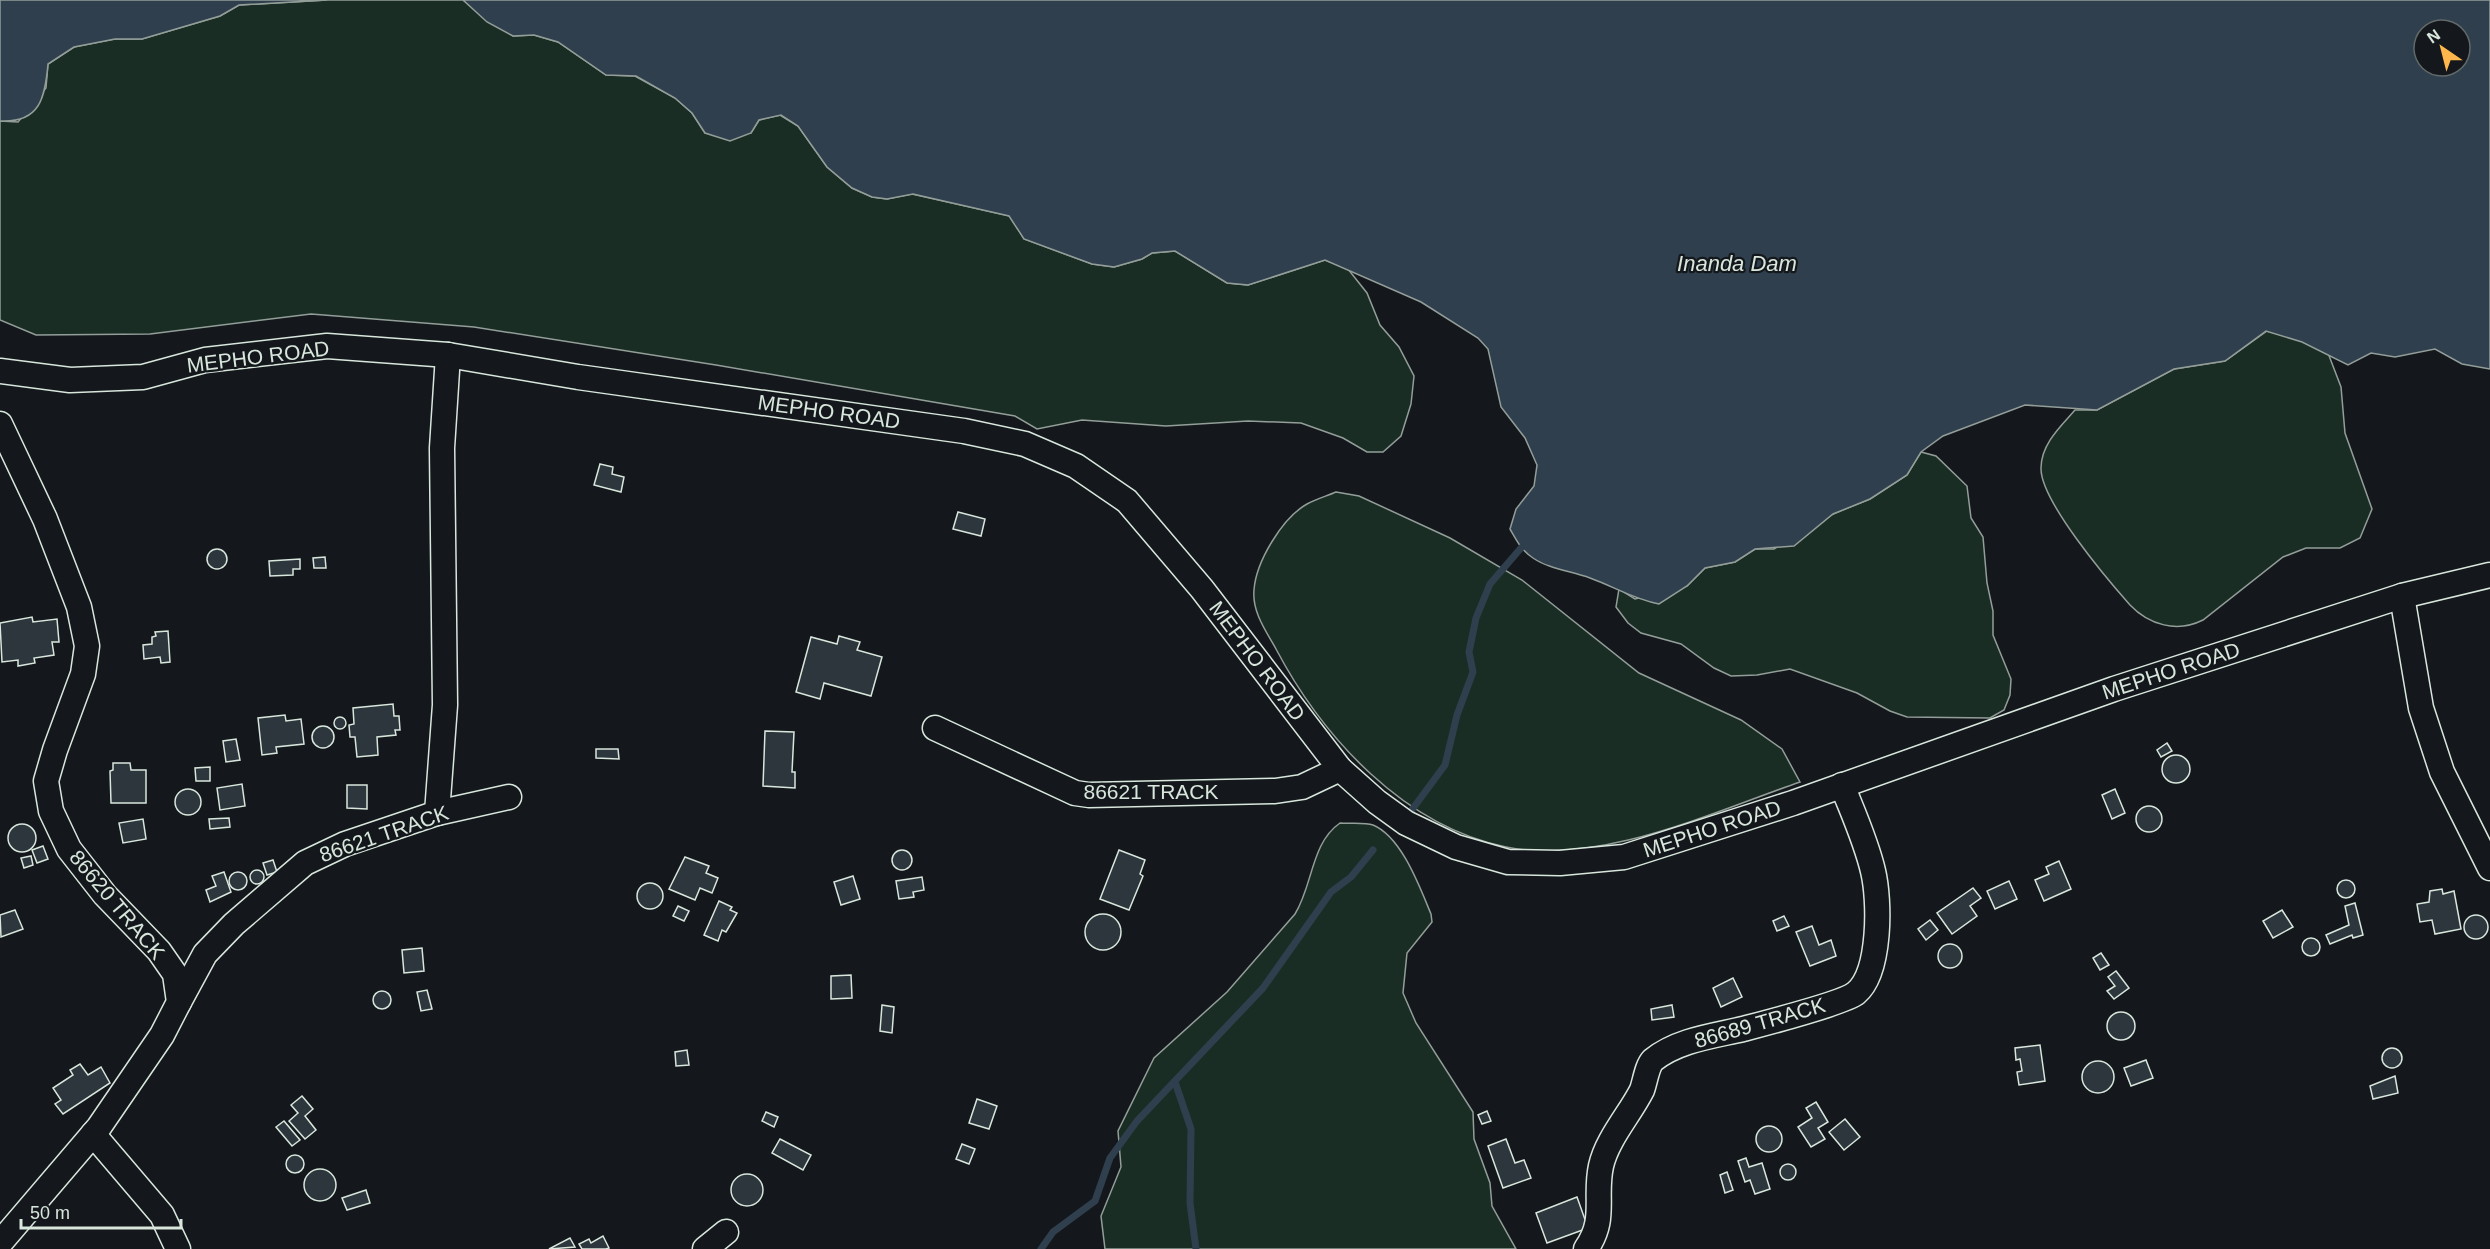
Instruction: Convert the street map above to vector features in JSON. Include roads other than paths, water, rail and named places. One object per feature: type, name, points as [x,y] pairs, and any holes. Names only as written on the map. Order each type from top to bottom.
[{"type":"street","name":"MEPHO ROAD","points":[[0,371],[70,380],[143,377],[205,360],[327,346],[448,355],[578,377],[964,431],[1025,444],[1076,466],[1127,501],[1202,589],[1340,769],[1377,802],[1406,823],[1456,847],[1508,862],[1560,863],[1624,857],[1842,785],[2114,688],[2402,596],[2490,575]]},
{"type":"street","points":[[437,813],[444,705],[442,459],[448,355]]},
{"type":"street","name":"86620 TRACK","points":[[0,424],[45,519],[79,607],[87,646],[83,674],[46,781],[51,811],[69,849],[105,895],[159,951],[175,974],[179,1002]]},
{"type":"street","points":[[2402,596],[2421,708],[2442,772],[2490,868]]},
{"type":"street","name":"86621 TRACK","points":[[936,728],[1075,793],[1089,795],[1275,791],[1302,787],[1340,769]]},
{"type":"street","name":"86689 TRACK","points":[[1586,1249],[1598,1227],[1602,1163],[1637,1100],[1652,1062],[1679,1046],[1707,1036],[1820,1007],[1856,994],[1865,980],[1873,961],[1877,918],[1874,873],[1842,785]]},
{"type":"street","name":"86621 TRACK","points":[[179,1002],[205,954],[234,924],[305,863],[345,844],[437,813],[509,797]]},
{"type":"street","points":[[0,1243],[93,1134],[162,1035],[179,1002]]},
{"type":"street","points":[[93,1134],[162,1215],[178,1249]]},
{"type":"street","points":[[705,1249],[726,1232]]},
{"type":"water","points":[[0,0],[327,0],[239,5],[220,16],[142,39],[115,39],[74,47],[48,64],[42,98],[32,113],[13,121],[0,121]]},
{"type":"water","name":"Inanda Dam","points":[[463,0],[2490,0],[2490,369],[2462,364],[2435,349],[2395,357],[2371,353],[2348,365],[2302,342],[2266,331],[2225,361],[2174,369],[2097,410],[2025,405],[1943,436],[1921,452],[1907,475],[1870,499],[1833,514],[1794,546],[1755,549],[1735,562],[1705,568],[1687,586],[1659,604],[1632,596],[1590,578],[1546,565],[1533,558],[1522,548],[1510,529],[1516,509],[1534,486],[1537,465],[1525,438],[1501,407],[1488,349],[1478,338],[1421,302],[1325,260],[1248,285],[1227,283],[1175,251],[1152,253],[1142,259],[1114,267],[1092,264],[1024,239],[1009,216],[913,194],[887,199],[872,197],[852,188],[827,167],[798,126],[781,115],[759,120],[751,133],[730,141],[705,133],[692,113],[675,98],[636,76],[606,75],[558,42],[534,35],[513,36],[487,22]]},
{"type":"waterway","points":[[1411,811],[1445,765],[1457,715],[1473,672],[1469,652],[1476,618],[1490,584],[1521,548]]},
{"type":"waterway","points":[[1041,1249],[1053,1232],[1095,1201],[1110,1158],[1137,1121],[1263,988],[1331,892],[1351,877],[1373,850]]},
{"type":"waterway","points":[[1175,1082],[1191,1129],[1190,1203],[1196,1249]]}]
